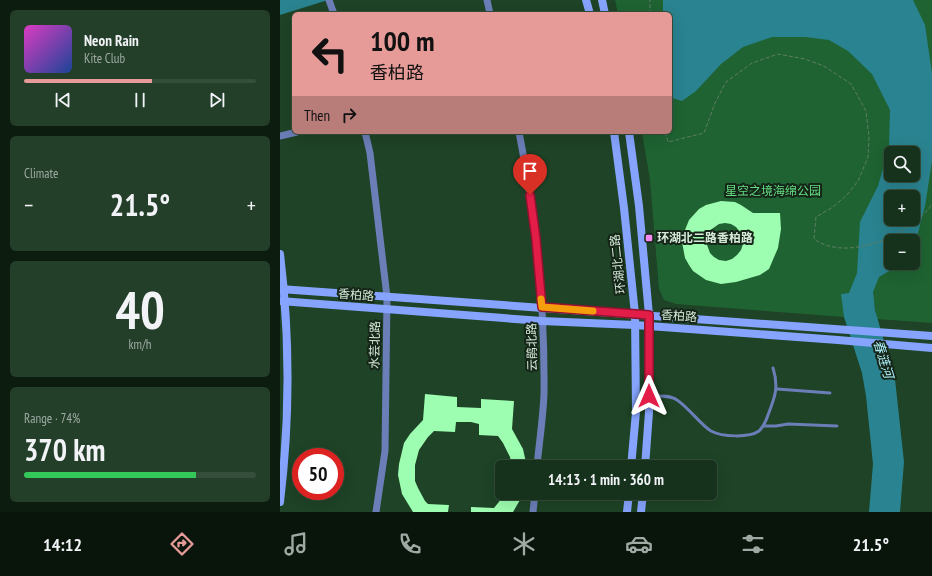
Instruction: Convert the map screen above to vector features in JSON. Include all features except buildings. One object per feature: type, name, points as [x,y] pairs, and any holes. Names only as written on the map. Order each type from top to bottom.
[{"type":"main road","points":[[586,0],[589,12]]},
{"type":"main road","points":[[602,0],[605,12]]},
{"type":"main road","name":"环湖北二路","points":[[614,134],[624,208],[635,314],[636,412],[632,460]]},
{"type":"main road","points":[[629,134],[639,206],[649,315],[649,396],[645,460]]},
{"type":"main road","points":[[280,254],[288,376],[280,502]]},
{"type":"main road","name":"香柏路","points":[[282,289],[932,336]]},
{"type":"main road","name":"香柏路","points":[[282,301],[542,321],[649,326],[932,348]]},
{"type":"main road","points":[[627,512],[628,500]]},
{"type":"main road","points":[[641,512],[642,500]]},
{"type":"street","points":[[487,0],[490,12]]},
{"type":"street","points":[[280,136],[292,133]]},
{"type":"street","name":"水芸北路","points":[[365,134],[370,154],[386,297],[385,451],[376,512]]},
{"type":"street","name":"云鹃北路","points":[[519,134],[526,166],[536,239],[542,307],[544,395],[538,460]]},
{"type":"street","points":[[533,512],[534,500]]},
{"type":"lane","points":[[649,396],[668,396],[677,400],[711,431],[731,436],[746,436],[758,431],[765,424],[777,389],[773,368]]},
{"type":"lane","points":[[777,389],[830,393]]},
{"type":"lane","points":[[763,426],[788,424],[836,426]]},
{"type":"path","points":[[650,0],[650,12]]},
{"type":"path","points":[[666,134],[668,142],[704,133],[715,103],[726,82],[752,63],[778,54],[805,59],[824,66],[851,84],[866,111],[870,137],[868,157],[858,181],[847,195],[833,207],[816,217],[814,238],[820,243],[830,246],[849,247],[862,246],[881,241],[905,230],[918,220],[932,204]]},
{"type":"green space","name":"星空之境海绵公园","points":[[615,0],[932,0],[932,323],[877,319],[872,292],[842,294],[844,317],[676,304],[664,300],[659,289],[650,180],[642,134],[672,134],[672,12],[618,12]]},
{"type":"water","points":[[280,0],[328,0],[280,15]]},
{"type":"water","name":"春涟河","points":[[663,0],[913,0],[925,25],[932,73],[932,161],[925,206],[920,225],[920,190],[884,190],[884,226],[920,226],[917,234],[884,234],[884,270],[891,270],[879,277],[873,292],[875,310],[895,379],[904,462],[900,512],[869,512],[873,464],[866,396],[862,373],[844,317],[841,294],[849,293],[857,273],[860,222],[878,186],[884,165],[884,182],[920,182],[920,146],[889,146],[890,110],[872,74],[848,51],[829,40],[805,37],[772,37],[743,47],[721,64],[696,91],[682,101],[672,98],[672,12],[663,12]]},
{"type":"slow traffic","points":[[541,299],[542,307],[593,311]]},
{"type":"place","name":"环湖北二路香柏路","points":[[649,238]]},
{"type":"route","points":[[530,195],[536,239],[542,307],[649,315],[649,396]]}]
